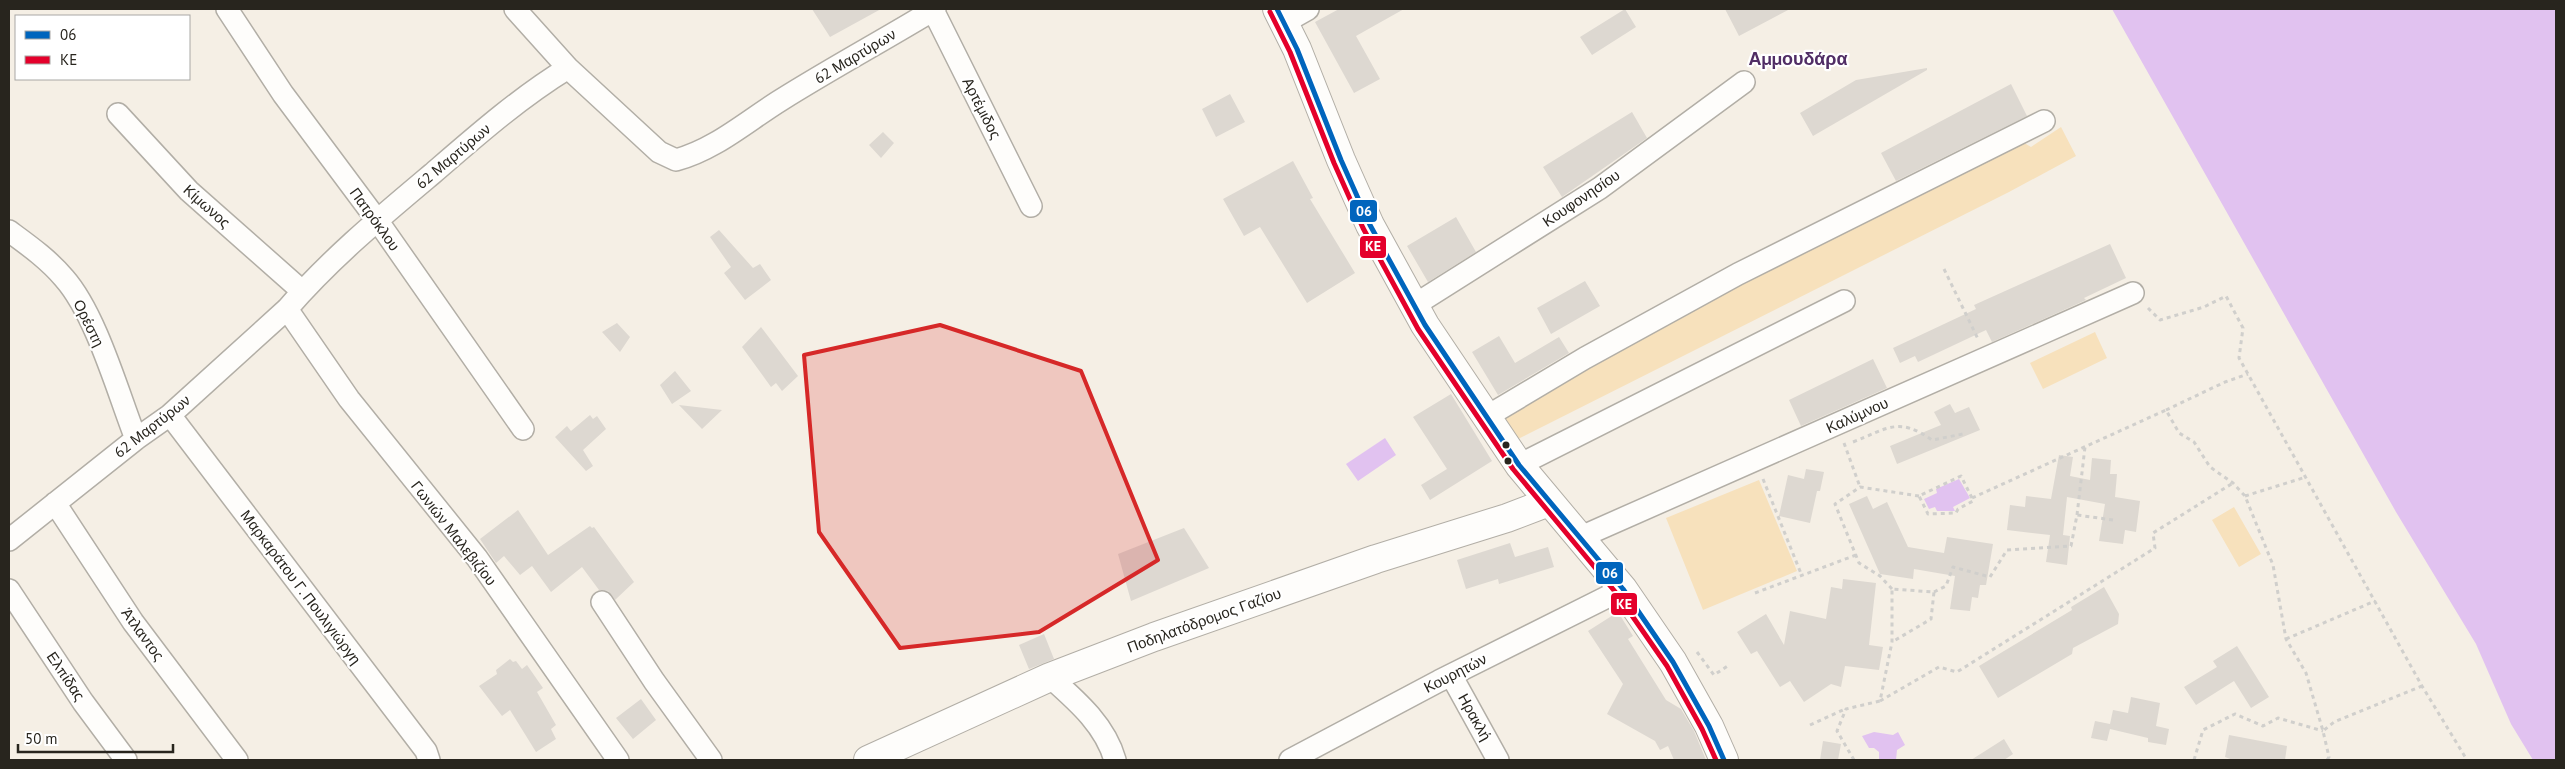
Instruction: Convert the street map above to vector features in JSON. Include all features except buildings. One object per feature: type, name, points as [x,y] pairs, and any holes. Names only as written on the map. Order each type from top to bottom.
[{"type":"main road","points":[[1281,16],[1358,198],[1414,306],[1486,418],[1519,465],[1623,589],[1673,662],[1709,726],[1724,760]]},
{"type":"main road","name":"Ποδηλατόδρομος Γαζίου","points":[[868,760],[1050,678],[1154,637],[1376,559],[1507,518],[1549,502]]},
{"type":"street","name":"Πατρόκλου","points":[[227,9],[283,94],[377,220],[523,430]]},
{"type":"street","points":[[515,9],[568,68]]},
{"type":"street","name":"62 Μαρτύρων","points":[[9,540],[136,439],[170,415],[287,309],[302,291],[377,220],[498,118],[541,85],[568,68],[659,152],[676,160],[694,155],[720,141],[780,100],[934,9]]},
{"type":"street","name":"Αρτέμιδος","points":[[934,9],[1032,206]]},
{"type":"street","points":[[1281,16],[1308,9]]},
{"type":"street","name":"Κουφονησίου","points":[[1414,306],[1600,188],[1744,82]]},
{"type":"street","name":"Κίμωνος","points":[[118,114],[189,191],[302,291]]},
{"type":"street","points":[[1486,418],[1585,358],[1738,274],[2044,121]]},
{"type":"street","name":"Ορέστη","points":[[9,231],[40,254],[65,279],[98,339],[136,439]]},
{"type":"street","name":"Καλύμνου","points":[[1581,537],[2133,293]]},
{"type":"street","points":[[1519,465],[1844,301]]},
{"type":"street","name":"Γωνιών Μαλεβιζίου","points":[[287,309],[349,399],[477,558],[618,760]]},
{"type":"street","name":"Μαρκαράτου Γ. Πουλιγιώργη","points":[[170,415],[426,751],[430,760]]},
{"type":"street","name":"Άτλαντος","points":[[55,503],[133,622],[237,760]]},
{"type":"street","name":"Κουρητών","points":[[1290,760],[1451,675],[1623,589]]},
{"type":"street","name":"Ελπίδας","points":[[9,590],[83,702],[126,760]]},
{"type":"street","points":[[602,602],[654,681],[712,760]]},
{"type":"street","name":"Ηρακλή","points":[[1451,675],[1498,760]]},
{"type":"street","points":[[1050,678],[1083,707],[1096,723],[1106,738],[1115,760]]},
{"type":"path","points":[[1944,269],[1987,357]]},
{"type":"path","points":[[2160,320],[2204,307],[2226,296],[2243,328],[2239,358],[2422,686],[2466,760]]},
{"type":"path","points":[[1972,498],[2224,382],[2248,374]]},
{"type":"path","points":[[2166,410],[2179,433],[2194,442],[2210,467],[2233,483],[2245,496],[2273,565],[2286,639],[2306,673],[2323,731],[2329,757],[2327,760]]},
{"type":"path","points":[[1845,445],[1899,425],[1916,430],[1932,440],[1962,434]]},
{"type":"path","points":[[1842,438],[1860,487]]},
{"type":"path","points":[[1892,589],[1934,592],[1946,586],[1953,567],[1990,578],[2007,550],[2071,546],[2077,515],[2085,447]]},
{"type":"path","points":[[1761,472],[1802,576]]},
{"type":"path","points":[[1880,701],[1892,642],[1892,589],[1880,576],[1859,563],[1835,504],[1860,487],[1919,496],[1961,476],[1973,501],[1956,512],[1928,514],[1919,496]]},
{"type":"path","points":[[2245,496],[2306,478]]},
{"type":"path","points":[[1810,725],[1846,709],[1880,701],[1938,667],[1957,672],[2155,548],[2154,533],[2233,483]]},
{"type":"path","points":[[2077,515],[2113,520]]},
{"type":"path","points":[[1755,593],[1856,555]]},
{"type":"path","points":[[1892,642],[1931,618],[1934,592]]},
{"type":"path","points":[[2286,639],[2375,601]]},
{"type":"path","points":[[1691,644],[1714,675],[1729,665]]},
{"type":"path","points":[[2323,731],[2334,722],[2422,686]]},
{"type":"path","points":[[1846,709],[1837,731],[1854,760]]},
{"type":"path","points":[[2194,760],[2203,730],[2235,714],[2263,726],[2278,718],[2323,731]]},
{"type":"highlighted area","points":[[940,325],[1081,371],[1158,560],[1039,632],[900,648],[819,532],[804,355]]},
{"type":"shaded area","points":[[2112,9],[2556,9],[2556,760],[2533,760],[2511,724],[2476,644],[2396,512]]},
{"type":"shaded area","points":[[2061,127],[2076,156],[2009,192],[1514,441],[1496,417],[1638,338],[1768,270],[1923,194],[2021,141],[2031,147]]},
{"type":"shaded area","points":[[2095,332],[2107,358],[2043,389],[2030,363]]},
{"type":"shaded area","points":[[1385,438],[1396,455],[1358,481],[1346,464]]},
{"type":"shaded area","points":[[1959,479],[1970,498],[1953,507],[1955,511],[1937,511],[1935,507],[1929,509],[1924,499],[1937,493],[1936,489]]},
{"type":"shaded area","points":[[1759,480],[1797,571],[1703,610],[1666,518]]},
{"type":"shaded area","points":[[2234,507],[2261,554],[2239,567],[2212,520]]},
{"type":"shaded area","points":[[1874,732],[1893,735],[1898,732],[1905,745],[1897,750],[1896,760],[1879,760],[1879,752],[1874,748],[1869,748],[1862,736]]},
{"type":"transit line","name":"06","points":[[1277,9],[1297,49],[1341,160],[1370,225],[1425,325],[1519,465],[1623,589],[1673,662],[1709,726],[1724,760]]},
{"type":"transit line","name":"KE","points":[[1270,12],[1290,52],[1334,163],[1363,228],[1418,329],[1513,469],[1617,594],[1667,666],[1702,729],[1716,760]]},
{"type":"district","name":"Αμμουδάρα","points":[[1798,58]]}]
